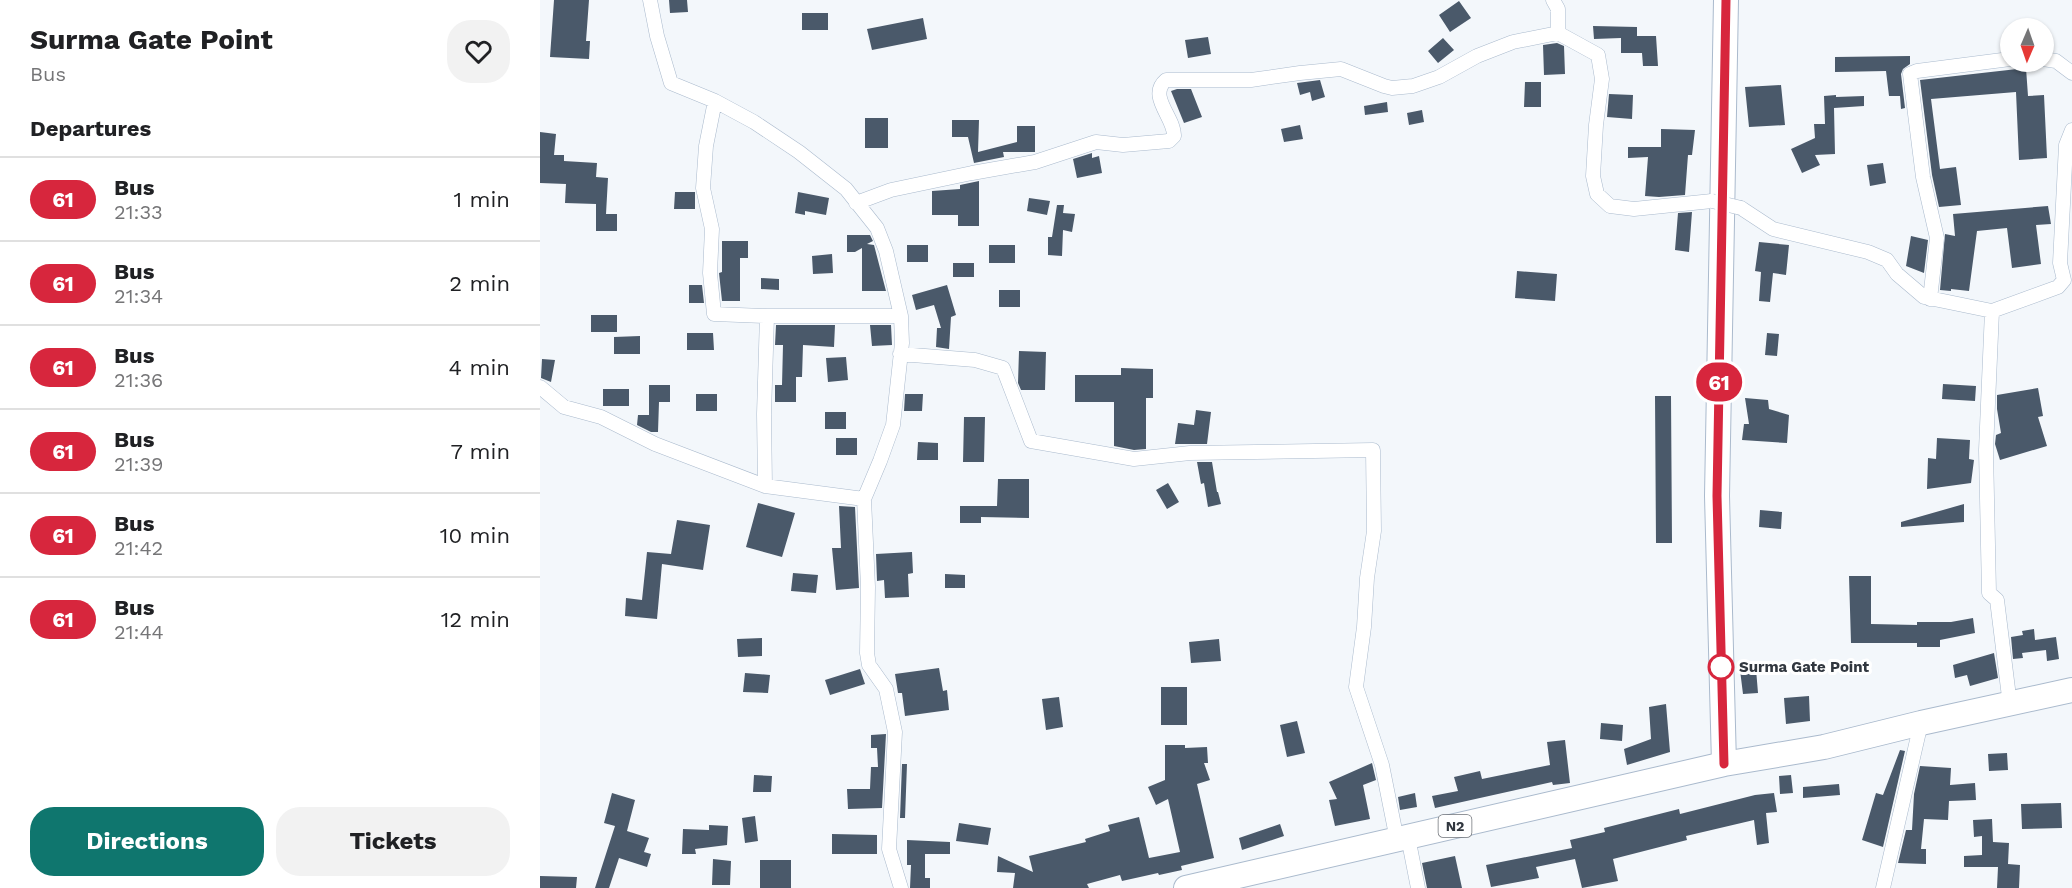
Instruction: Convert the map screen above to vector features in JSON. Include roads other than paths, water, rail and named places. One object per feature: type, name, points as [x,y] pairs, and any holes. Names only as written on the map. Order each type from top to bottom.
[{"type":"highway","points":[[1724,764],[1717,496],[1726,0]]},
{"type":"highway","name":"N2","points":[[1186,888],[1724,764],[1824,747],[2072,690]]},
{"type":"street","points":[[650,0],[657,36],[671,83],[715,101],[754,122],[799,152],[846,189],[877,228],[886,251],[901,316],[900,354],[893,424],[864,498],[868,587],[867,653],[869,665],[886,689],[895,732],[889,849],[901,888]]},
{"type":"street","points":[[1554,0],[1558,9],[1558,33]]},
{"type":"street","points":[[856,203],[891,190],[1035,162],[1096,142],[1123,145],[1169,141],[1174,136],[1174,129],[1159,95],[1161,84],[1166,80],[1251,80],[1300,72],[1341,69],[1392,88],[1413,86],[1513,42],[1558,33],[1598,55],[1602,79],[1593,176],[1598,194],[1610,206],[1634,209],[1712,201],[1741,208],[1773,229],[1868,252],[1887,260],[1897,273],[1924,297],[1992,311],[2058,287],[2064,280],[2060,263],[2068,205],[2066,145],[2072,130]]},
{"type":"street","points":[[1930,299],[1937,238],[1923,177],[1910,74],[1917,71],[2000,60]]},
{"type":"street","points":[[2054,61],[2072,73]]},
{"type":"street","points":[[715,101],[706,146],[704,188],[712,229],[710,273],[714,314],[901,316]]},
{"type":"street","points":[[1992,311],[1986,450],[1989,593],[1997,600],[2010,705]]},
{"type":"street","points":[[765,486],[764,414],[767,316]]},
{"type":"street","points":[[900,354],[975,360],[1003,368],[1031,441],[1134,459],[1190,453],[1373,450],[1374,531],[1356,687],[1382,765],[1418,888]]},
{"type":"street","points":[[540,387],[564,407],[601,417],[655,444],[765,486],[864,498]]},
{"type":"street","points":[[1883,888],[1921,723]]},
{"type":"place","name":"Surma Gate Point","points":[[1721,667]]}]
